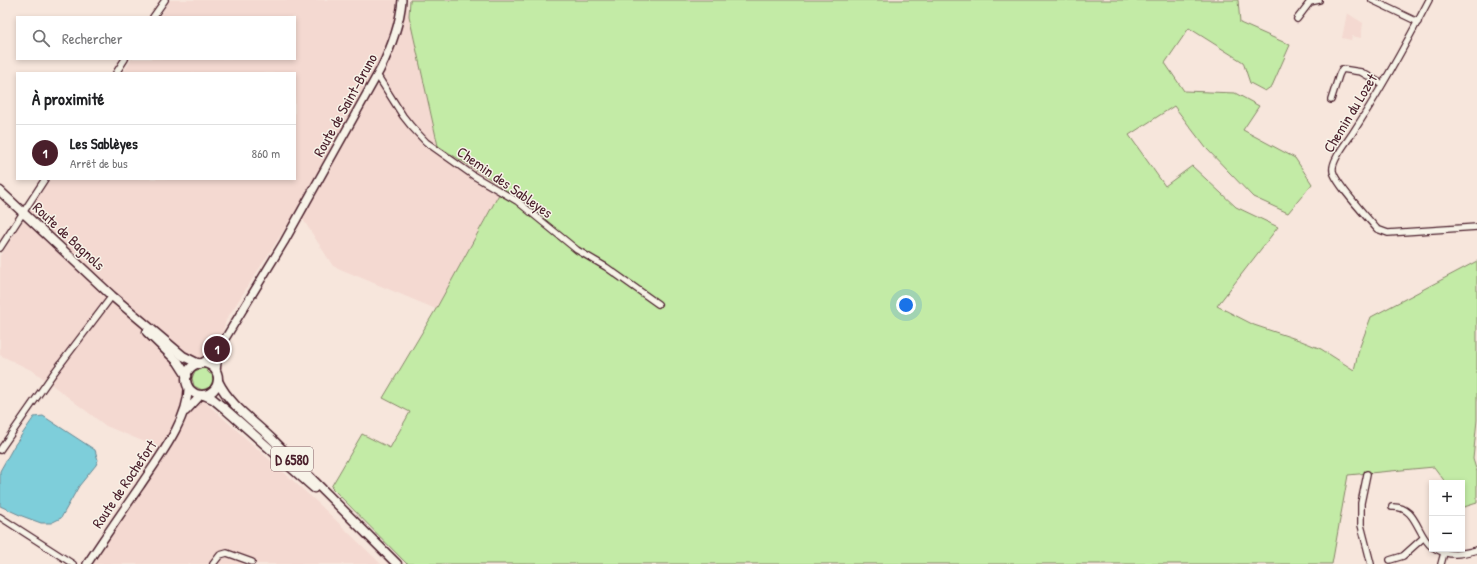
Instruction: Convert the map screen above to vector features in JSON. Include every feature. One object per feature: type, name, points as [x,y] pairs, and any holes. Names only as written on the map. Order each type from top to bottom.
[{"type":"main road","name":"Route de Bagnols","points":[[0,191],[112,296],[183,356],[211,366],[216,371]]},
{"type":"main road","name":"Route de Bagnols","points":[[119,302],[123,308],[178,362],[187,376],[188,386]]},
{"type":"main road","points":[[187,376],[191,368],[200,363]]},
{"type":"main road","points":[[188,386],[194,392],[202,395],[213,390],[218,381],[216,371]]},
{"type":"main road","name":"D 6580","points":[[218,381],[221,388],[236,406],[396,564]]},
{"type":"main road","name":"D 6580","points":[[202,395],[213,399],[265,446],[351,519]]},
{"type":"street","points":[[154,16],[165,0]]},
{"type":"street","name":"Route de Saint-Bruno","points":[[223,342],[284,242],[377,76],[393,41],[399,20],[402,0]]},
{"type":"street","points":[[1297,19],[1310,2],[1319,0]]},
{"type":"street","points":[[1372,0],[1418,22]]},
{"type":"street","name":"Chemin du Lozet","points":[[1429,0],[1418,22],[1334,164],[1332,170],[1335,178],[1377,229],[1383,232],[1388,233],[1477,227]]},
{"type":"street","points":[[117,72],[124,60]]},
{"type":"street","points":[[1332,100],[1342,69],[1362,72],[1382,84]]},
{"type":"street","name":"Chemin des Sableyes","points":[[377,76],[406,120],[426,142],[474,176],[516,201],[577,250],[606,267],[658,304]]},
{"type":"street","points":[[0,248],[44,180]]},
{"type":"street","points":[[0,450],[56,369],[112,296]]},
{"type":"street","points":[[200,363],[213,355],[223,342]]},
{"type":"street","points":[[216,371],[218,354],[223,342]]},
{"type":"street","points":[[181,418],[187,399],[188,386]]},
{"type":"street","points":[[181,418],[192,403],[202,395]]},
{"type":"street","name":"Route de Rochefort","points":[[86,564],[157,460],[181,418]]},
{"type":"street","points":[[1367,474],[1361,503],[1361,519],[1364,540],[1371,564]]},
{"type":"street","points":[[1392,507],[1403,508],[1411,514],[1423,538],[1429,544]]},
{"type":"street","points":[[0,517],[73,564]]},
{"type":"street","points":[[1390,560],[1403,556],[1423,538]]},
{"type":"street","points":[[1441,564],[1444,553],[1458,554],[1477,550]]},
{"type":"street","points":[[213,564],[220,555],[227,553],[252,562]]},
{"type":"shaded area","points":[[170,0],[406,0],[438,146],[503,187],[436,309],[333,266],[297,210],[226,320],[204,401],[318,503],[381,564],[89,564],[169,452],[106,426],[35,372],[0,355],[0,256],[49,180],[296,180],[296,72],[124,72],[131,60],[296,60],[296,16],[160,16]]},
{"type":"shaded area","points":[[1347,13],[1363,23],[1361,38],[1352,36],[1351,40],[1342,38]]},
{"type":"green space","points":[[410,0],[1238,0],[1240,23],[1290,45],[1272,86],[1265,91],[1250,83],[1243,62],[1189,28],[1165,63],[1184,91],[1235,93],[1259,106],[1243,130],[1295,158],[1312,184],[1288,213],[1253,197],[1206,148],[1174,106],[1129,135],[1165,186],[1192,166],[1236,207],[1278,227],[1217,306],[1254,325],[1321,349],[1354,370],[1359,349],[1371,317],[1477,261],[1477,420],[1473,459],[1477,472],[1477,503],[1465,507],[1465,480],[1444,480],[1434,467],[1348,475],[1332,564],[407,564],[331,487],[362,434],[390,448],[410,412],[383,398],[436,309],[503,187],[438,146],[409,16]]},
{"type":"green space","points":[[203,368],[207,369],[210,374],[212,373],[213,380],[210,387],[202,390],[194,386],[192,378],[195,371]]},
{"type":"water","points":[[43,416],[95,450],[98,460],[96,465],[79,486],[61,518],[51,523],[41,523],[0,506],[0,471],[14,446],[34,417]]},
{"type":"place","name":"Les Sablèyes","points":[[217,349]]}]
